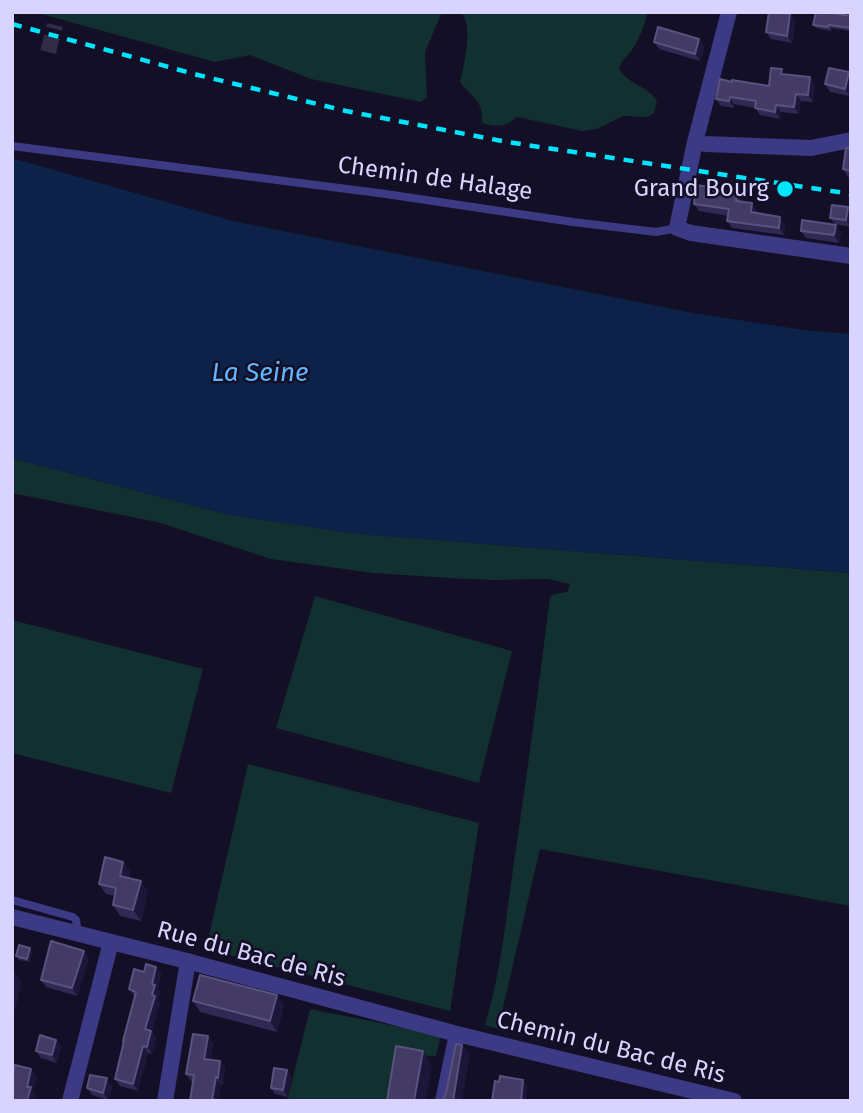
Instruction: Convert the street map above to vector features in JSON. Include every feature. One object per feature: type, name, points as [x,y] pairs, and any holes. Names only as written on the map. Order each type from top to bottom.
[{"type":"street","points":[[677,228],[695,142],[729,12]]},
{"type":"street","points":[[695,142],[811,148],[851,140]]},
{"type":"street","name":"Chemin de Halage","points":[[677,228],[691,233],[851,256]]},
{"type":"street","name":"Rue du Bac de Ris","points":[[12,917],[188,961],[477,1039]]},
{"type":"street","points":[[70,1101],[111,942]]},
{"type":"street","points":[[165,1101],[188,961]]},
{"type":"street","points":[[443,1101],[457,1034]]},
{"type":"street","name":"Chemin du Bac de Ris","points":[[477,1039],[734,1101]]},
{"type":"lane","name":"Chemin de Halage","points":[[12,146],[386,194],[591,224],[656,232],[677,228]]},
{"type":"lane","points":[[12,900],[73,917],[79,933]]},
{"type":"green space","points":[[34,12],[442,12],[425,52],[427,97],[421,102],[311,79],[250,55],[215,62]]},
{"type":"green space","points":[[461,12],[648,12],[637,41],[619,69],[657,101],[654,113],[647,117],[623,116],[597,129],[582,131],[517,117],[501,126],[482,123],[479,105],[460,82],[467,36],[465,19]]},
{"type":"green space","points":[[12,458],[218,512],[498,545],[851,573],[851,906],[540,849],[498,1029],[485,1025],[503,945],[550,597],[567,592],[570,584],[548,579],[492,580],[373,573],[271,559],[157,522],[12,493]]},
{"type":"green space","points":[[315,596],[512,651],[479,783],[276,728]]},
{"type":"green space","points":[[12,620],[203,669],[171,793],[12,753]]},
{"type":"green space","points":[[248,764],[479,823],[450,1011],[206,949]]},
{"type":"green space","points":[[310,1009],[441,1035],[436,1056],[402,1055],[396,1101],[287,1101]]},
{"type":"water","name":"La Seine","points":[[12,158],[233,221],[693,313],[804,330],[851,334],[851,573],[356,534],[229,515],[12,458]]},
{"type":"building","points":[[769,12],[790,14],[787,36],[766,32]]},
{"type":"building","points":[[816,12],[851,16],[851,28],[813,25]]},
{"type":"building","points":[[658,27],[699,39],[695,54],[654,42]]},
{"type":"building","points":[[771,68],[782,69],[781,74],[810,77],[808,95],[796,94],[794,107],[776,105],[775,112],[755,108],[756,101],[730,97],[729,101],[716,99],[720,79],[769,86]]},
{"type":"building","points":[[829,68],[849,72],[845,89],[825,84]]},
{"type":"building","points":[[846,148],[851,148],[851,171],[843,169]]},
{"type":"building","points":[[696,185],[737,194],[736,201],[752,203],[751,212],[780,217],[779,228],[727,221],[729,209],[694,204]]},
{"type":"building","points":[[832,205],[848,207],[846,220],[830,218]]},
{"type":"building","points":[[802,220],[836,225],[834,235],[801,231]]},
{"type":"building","points":[[105,857],[123,862],[120,876],[141,881],[133,910],[113,905],[116,888],[99,884]]},
{"type":"building","points":[[51,941],[84,951],[72,988],[41,980]]},
{"type":"building","points":[[19,945],[30,948],[27,959],[16,956]]},
{"type":"building","points":[[146,964],[156,967],[152,984],[155,985],[152,995],[155,996],[145,1029],[151,1031],[147,1047],[143,1046],[133,1084],[115,1079],[136,992],[129,989],[134,969],[144,972]]},
{"type":"building","points":[[200,975],[277,995],[270,1021],[193,1001]]},
{"type":"building","points":[[193,1034],[208,1036],[204,1059],[220,1061],[212,1099],[216,1101],[190,1101],[194,1075],[186,1074]]},
{"type":"building","points":[[40,1035],[56,1040],[52,1055],[36,1051]]},
{"type":"building","points":[[456,1044],[462,1045],[453,1101],[442,1101],[446,1093]]},
{"type":"building","points":[[396,1046],[423,1051],[414,1101],[387,1101]]},
{"type":"building","points":[[15,1065],[31,1069],[27,1087],[31,1087],[27,1101],[12,1101]]},
{"type":"building","points":[[274,1068],[287,1070],[283,1090],[271,1088]]},
{"type":"building","points":[[90,1075],[107,1078],[103,1093],[87,1088]]},
{"type":"building","points":[[500,1076],[523,1080],[521,1101],[492,1101],[495,1081],[499,1082]]},
{"type":"tunnel","points":[[48,52],[55,25]]},
{"type":"railway","points":[[12,24],[198,75],[346,111],[507,142],[851,194]]},
{"type":"place","name":"Grand Bourg","points":[[785,189]]}]
